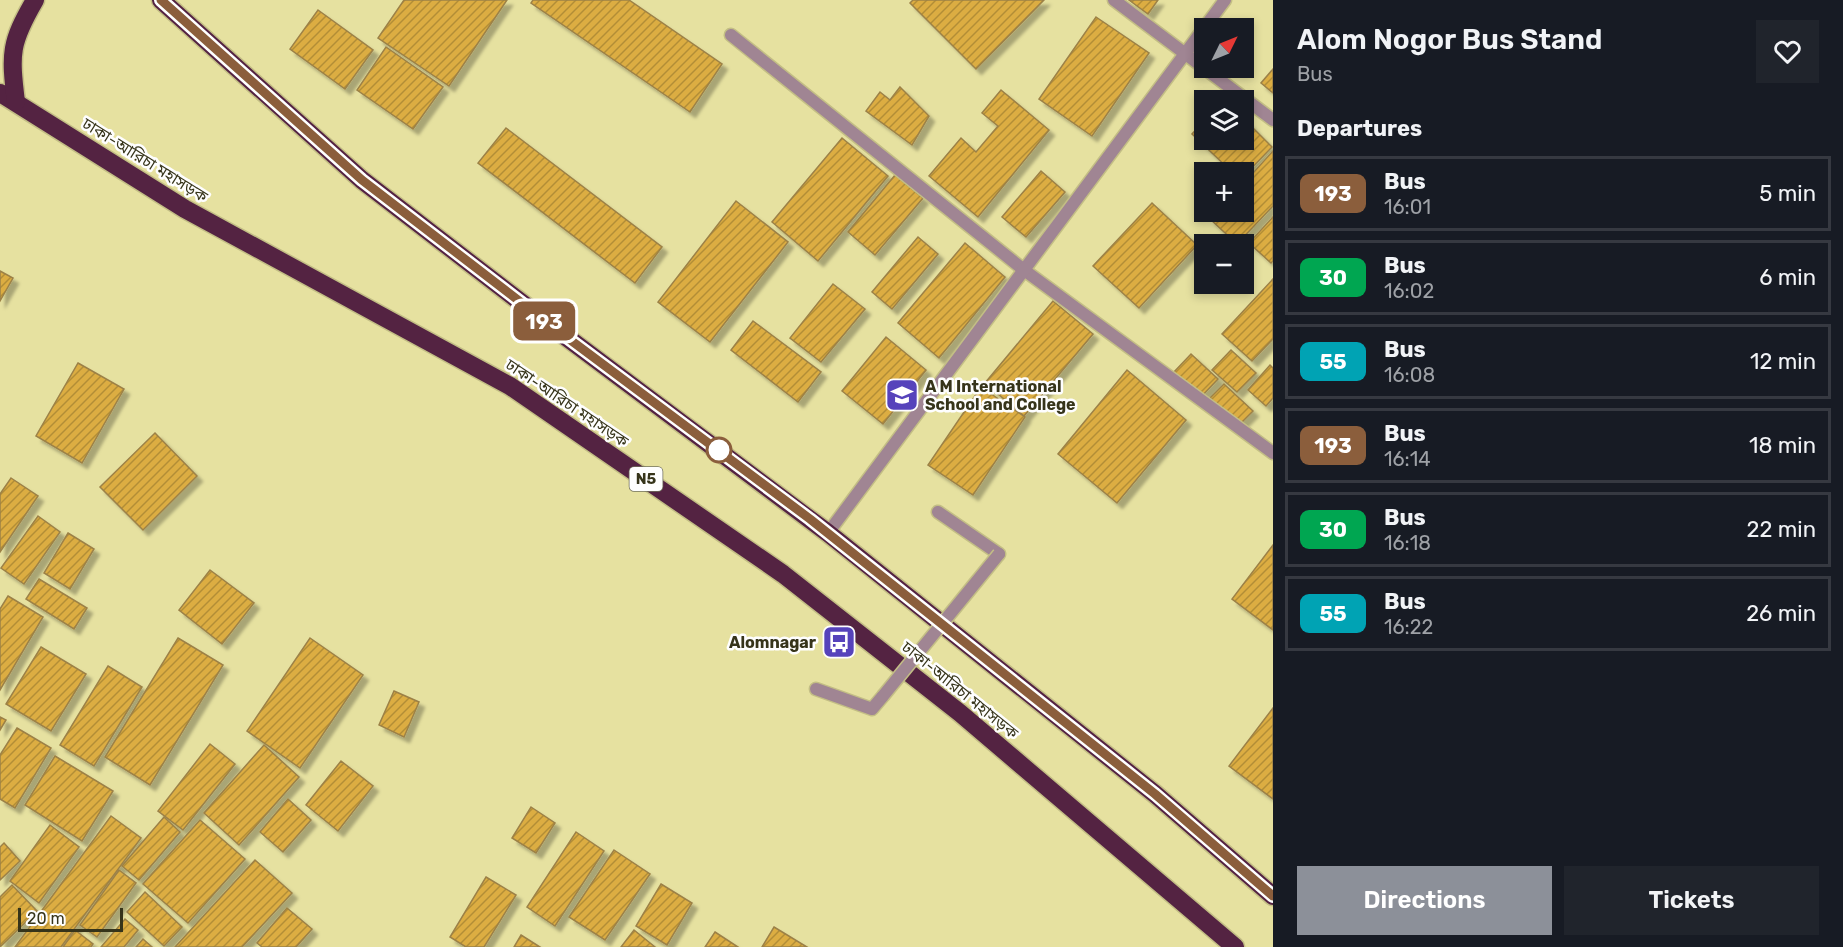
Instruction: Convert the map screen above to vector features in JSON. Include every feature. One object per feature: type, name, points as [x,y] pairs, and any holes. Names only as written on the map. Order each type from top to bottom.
[{"type":"highway","points":[[8,97],[16,33],[35,0]]},
{"type":"highway","points":[[161,0],[362,180],[553,327],[828,533],[1155,794],[1272,895]]},
{"type":"highway","name":"ঢাকা-আরিচা মহাসড়ক","points":[[8,97],[185,209],[510,386],[783,574],[960,713],[1235,947]]},
{"type":"street","points":[[1114,0],[1273,120]]},
{"type":"street","points":[[828,533],[1225,0]]},
{"type":"street","points":[[731,35],[1024,270],[1273,453]]},
{"type":"street","points":[[816,689],[872,709],[999,554],[938,512]]},
{"type":"building","points":[[404,0],[507,0],[449,86],[378,38]]},
{"type":"building","points":[[533,0],[629,0],[722,64],[690,112],[531,3]]},
{"type":"building","points":[[913,0],[1044,0],[976,69],[910,3]]},
{"type":"building","points":[[1129,0],[1158,0],[1148,14]]},
{"type":"building","points":[[318,10],[373,50],[345,89],[290,49]]},
{"type":"building","points":[[1096,17],[1149,53],[1092,136],[1039,99]]},
{"type":"building","points":[[386,47],[443,87],[413,129],[357,90]]},
{"type":"building","points":[[1273,69],[1273,93],[1261,83]]},
{"type":"building","points":[[900,87],[929,116],[912,145],[866,111],[880,92],[890,100]]},
{"type":"building","points":[[1001,90],[1049,130],[978,217],[929,176],[961,138],[976,152],[998,126],[982,113]]},
{"type":"building","points":[[506,128],[662,247],[635,283],[478,163]]},
{"type":"building","points":[[1254,129],[1272,147],[1254,166],[1254,162],[1221,162],[1209,150],[1254,150]]},
{"type":"building","points":[[842,138],[888,176],[818,261],[772,222]]},
{"type":"building","points":[[1273,151],[1273,206],[1246,234],[1226,234],[1213,222],[1254,222],[1254,172]]},
{"type":"building","points":[[1041,171],[1065,192],[1026,237],[1002,217]]},
{"type":"building","points":[[895,175],[923,198],[875,255],[848,232]]},
{"type":"building","points":[[736,201],[788,242],[710,342],[658,302]]},
{"type":"building","points":[[1152,203],[1194,242],[1194,248],[1139,308],[1093,266]]},
{"type":"building","points":[[1273,217],[1273,261],[1271,263],[1254,248],[1254,238]]},
{"type":"building","points":[[918,237],[938,254],[892,309],[872,292]]},
{"type":"building","points":[[965,243],[1005,277],[939,358],[898,323]]},
{"type":"building","points":[[0,271],[13,278],[0,301]]},
{"type":"building","points":[[1273,279],[1273,339],[1252,361],[1222,334]]},
{"type":"building","points":[[833,284],[865,309],[821,362],[790,338]]},
{"type":"building","points":[[1053,301],[1093,334],[1024,416],[985,383]]},
{"type":"building","points":[[753,321],[821,372],[798,402],[731,350]]},
{"type":"building","points":[[886,337],[926,370],[883,424],[842,391]]},
{"type":"building","points":[[1231,350],[1256,373],[1237,392],[1212,370]]},
{"type":"building","points":[[1191,354],[1218,379],[1200,398],[1173,373]]},
{"type":"building","points":[[78,363],[124,389],[82,463],[36,436]]},
{"type":"building","points":[[1270,365],[1273,368],[1273,398],[1266,406],[1248,390]]},
{"type":"building","points":[[1127,370],[1186,420],[1117,503],[1058,454]]},
{"type":"building","points":[[1224,384],[1253,411],[1239,425],[1210,398]]},
{"type":"building","points":[[981,387],[1025,417],[973,495],[928,465]]},
{"type":"building","points":[[155,433],[197,476],[143,530],[100,487]]},
{"type":"building","points":[[11,478],[38,496],[0,552],[0,494]]},
{"type":"building","points":[[38,516],[60,532],[24,584],[1,568]]},
{"type":"building","points":[[68,533],[94,549],[70,589],[44,573]]},
{"type":"building","points":[[1273,545],[1273,630],[1232,599]]},
{"type":"building","points":[[210,570],[254,603],[222,644],[179,610]]},
{"type":"building","points":[[39,579],[87,608],[74,629],[26,599]]},
{"type":"building","points":[[8,596],[43,617],[0,690],[0,609]]},
{"type":"building","points":[[178,638],[223,665],[150,785],[105,757]]},
{"type":"building","points":[[310,638],[363,675],[300,768],[247,731]]},
{"type":"building","points":[[41,647],[86,674],[51,731],[6,704]]},
{"type":"building","points":[[108,666],[142,687],[94,766],[60,745]]},
{"type":"building","points":[[394,691],[419,702],[404,737],[379,725]]},
{"type":"building","points":[[1273,708],[1273,799],[1229,766]]},
{"type":"building","points":[[0,717],[6,720],[0,730]]},
{"type":"building","points":[[17,728],[51,748],[15,808],[0,799],[0,755]]},
{"type":"building","points":[[210,744],[235,764],[183,830],[158,811]]},
{"type":"building","points":[[264,745],[299,777],[239,845],[204,813]]},
{"type":"building","points":[[55,756],[113,791],[82,841],[25,805]]},
{"type":"building","points":[[341,761],[373,786],[338,831],[306,805]]},
{"type":"building","points":[[288,799],[311,820],[283,852],[260,832]]},
{"type":"building","points":[[531,807],[555,823],[536,853],[512,838]]},
{"type":"building","points":[[111,816],[141,838],[61,947],[15,947]]},
{"type":"building","points":[[164,817],[180,832],[139,880],[122,866]]},
{"type":"building","points":[[200,820],[245,859],[188,923],[143,884]]},
{"type":"building","points":[[50,825],[79,847],[39,903],[10,881]]},
{"type":"building","points":[[576,832],[604,851],[555,926],[527,907]]},
{"type":"building","points":[[4,843],[20,861],[0,880],[0,847]]},
{"type":"building","points":[[614,850],[650,874],[605,940],[569,917]]},
{"type":"building","points":[[255,860],[292,893],[242,947],[175,947]]},
{"type":"building","points":[[119,870],[136,883],[97,937],[80,925]]},
{"type":"building","points":[[486,877],[516,895],[484,947],[466,947],[450,937]]},
{"type":"building","points":[[661,884],[692,903],[667,945],[636,926]]},
{"type":"building","points":[[12,885],[37,911],[0,947],[0,897]]},
{"type":"building","points":[[145,892],[182,927],[164,946],[127,912]]},
{"type":"building","points":[[287,908],[312,929],[296,947],[262,947],[257,943]]},
{"type":"building","points":[[125,919],[138,930],[124,947],[101,947]]},
{"type":"building","points":[[774,927],[807,947],[762,947]]},
{"type":"building","points":[[75,930],[93,944],[91,947],[63,947]]},
{"type":"building","points":[[634,930],[655,947],[621,947]]},
{"type":"building","points":[[715,932],[738,947],[705,947]]},
{"type":"building","points":[[521,935],[540,947],[514,947]]},
{"type":"building","points":[[143,939],[152,947],[136,947]]},
{"type":"bus line","name":"193","points":[[161,0],[362,180],[553,327],[775,491],[1155,794],[1273,896]]},
{"type":"place","name":"A M International School and College","points":[[902,395]]},
{"type":"place","name":"Alomnagar","points":[[839,642]]}]
